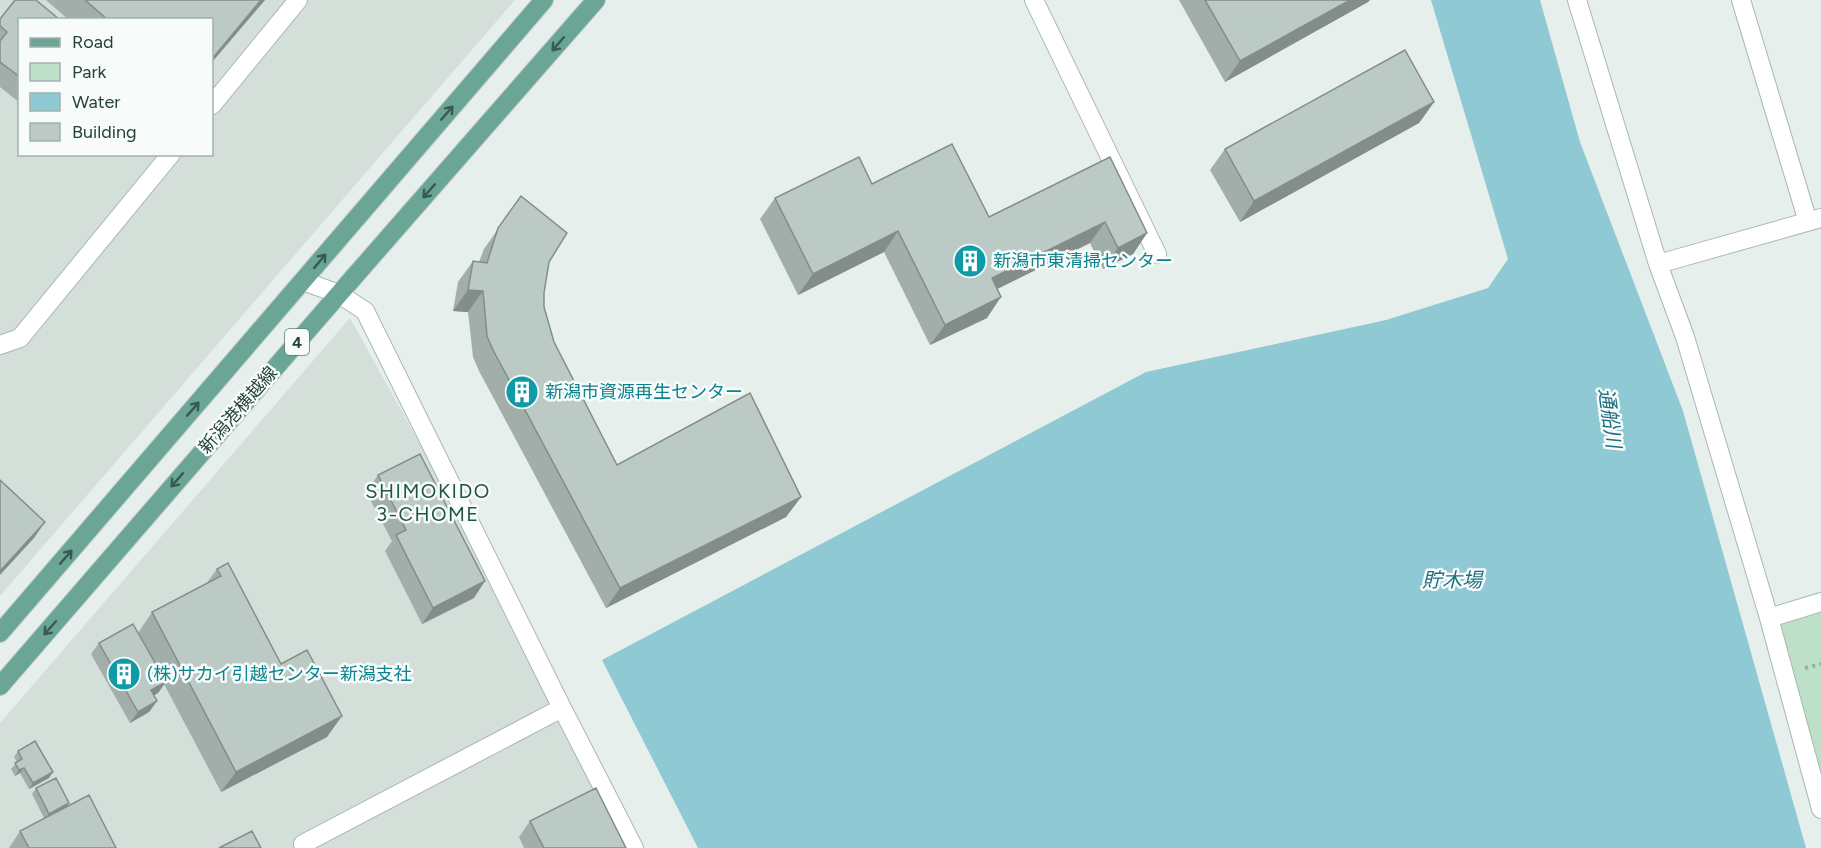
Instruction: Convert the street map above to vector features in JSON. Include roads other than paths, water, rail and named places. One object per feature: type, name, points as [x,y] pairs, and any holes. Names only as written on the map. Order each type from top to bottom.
[{"type":"main road","name":"新潟港横越線","points":[[0,633],[544,0]]},
{"type":"main road","name":"新潟港横越線","points":[[0,686],[596,0]]},
{"type":"street","points":[[213,104],[298,0]]},
{"type":"street","points":[[1034,0],[1157,254]]},
{"type":"street","points":[[1577,0],[1658,264],[1685,337],[1769,618],[1821,809]]},
{"type":"street","points":[[1658,264],[1815,220],[1741,0]]},
{"type":"street","points":[[0,345],[20,338],[169,156]]},
{"type":"street","points":[[303,281],[339,294],[365,310],[634,848]]},
{"type":"street","points":[[1769,618],[1821,602]]},
{"type":"street","points":[[303,844],[562,708]]},
{"type":"water","name":"貯木場","points":[[1431,0],[1540,0],[1580,142],[1683,411],[1806,848],[698,848],[602,660],[1146,372],[1386,320],[1488,288],[1508,259]]},
{"type":"place","name":"新潟市東清掃センター","points":[[970,261]]},
{"type":"place","name":"新潟市資源再生センター","points":[[522,392]]},
{"type":"place","name":"(株)サカイ引越センター新潟支社","points":[[124,674]]},
{"type":"district","name":"SHIMOKIDO 3-CHOME","points":[[428,502]]},
{"type":"water label","name":"通船川","points":[[1610,418]]}]
